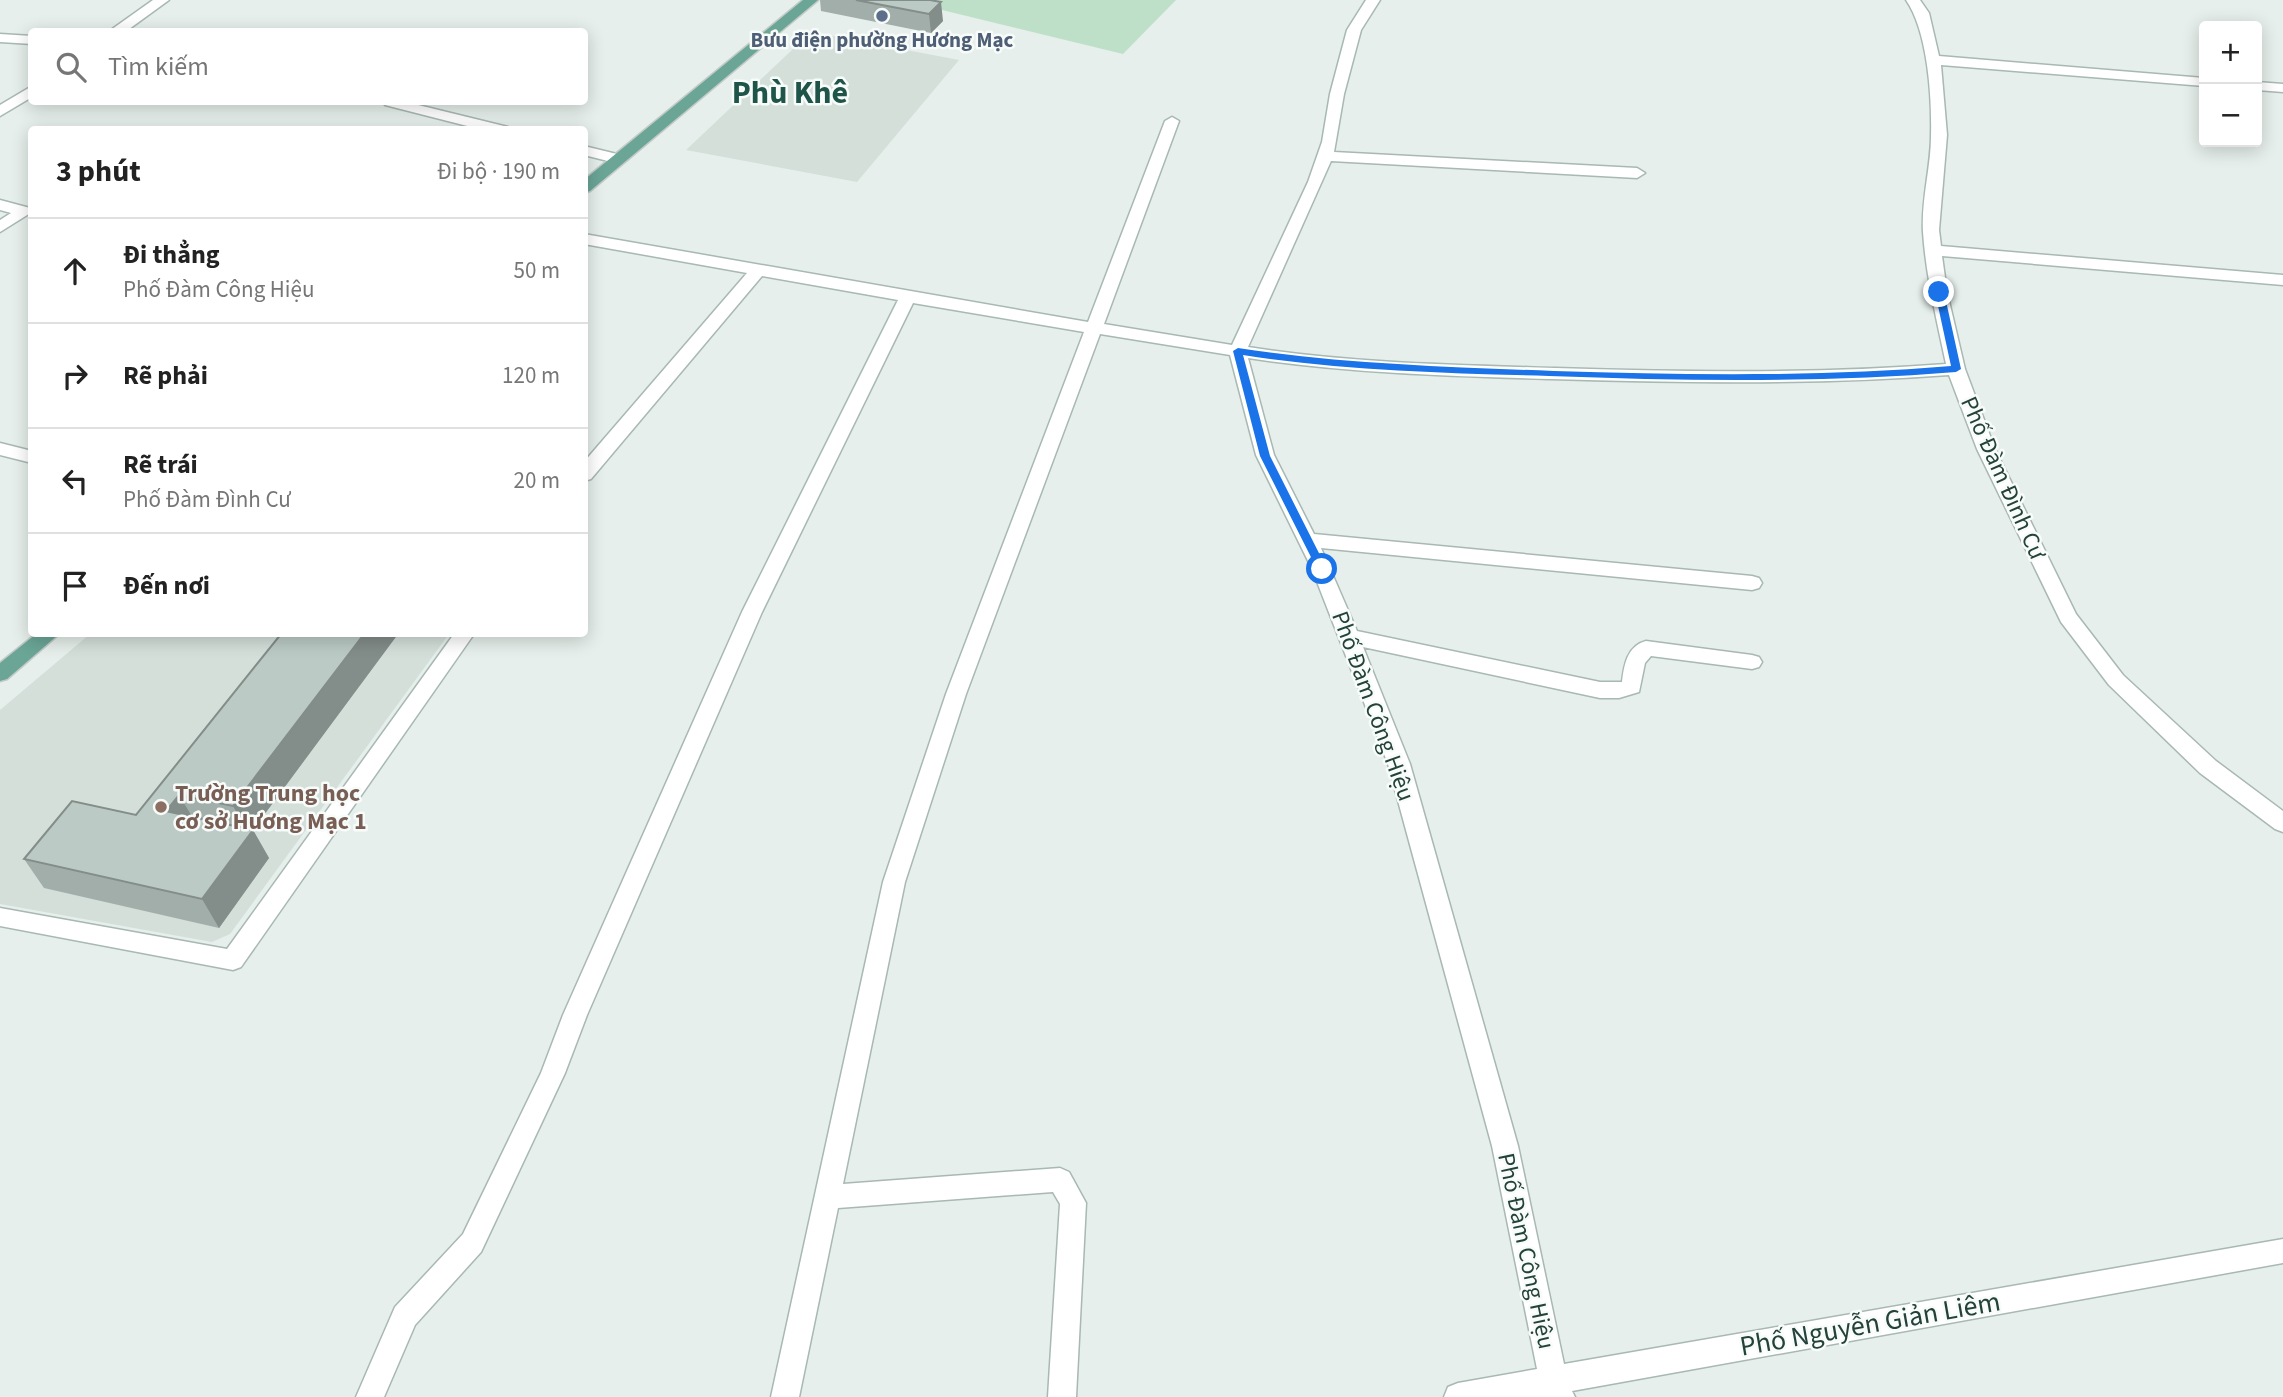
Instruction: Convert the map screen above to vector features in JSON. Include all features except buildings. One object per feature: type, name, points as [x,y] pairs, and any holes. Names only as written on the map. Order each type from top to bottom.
[{"type":"main road","points":[[588,185],[811,0]]},
{"type":"main road","points":[[0,674],[45,637]]},
{"type":"street","points":[[120,28],[162,0]]},
{"type":"street","points":[[1238,351],[1316,182],[1330,142],[1337,94],[1354,30],[1373,0]]},
{"type":"street","name":"Phố Đàm Đình Cư","points":[[1913,0],[1922,13],[1933,60],[1939,135],[1931,230],[1939,292],[1956,369],[1986,449],[2068,617],[2125,689],[2208,767],[2283,823]]},
{"type":"street","points":[[0,38],[28,40]]},
{"type":"street","points":[[1933,60],[2199,82]]},
{"type":"street","points":[[2262,86],[2283,88]]},
{"type":"street","points":[[0,112],[28,93]]},
{"type":"street","points":[[402,105],[487,126]]},
{"type":"street","points":[[785,1397],[894,882],[956,694],[1172,121]]},
{"type":"street","points":[[588,151],[620,159]]},
{"type":"street","points":[[1325,156],[1637,173]]},
{"type":"street","points":[[0,205],[24,211],[0,227]]},
{"type":"street","points":[[588,240],[908,297],[1284,358],[1479,371],[1711,379],[1866,376],[1956,369]]},
{"type":"street","points":[[1934,250],[2283,280]]},
{"type":"street","points":[[588,470],[758,270]]},
{"type":"street","points":[[370,1397],[405,1316],[472,1243],[553,1073],[752,611],[908,297]]},
{"type":"street","name":"Phố Đàm Công Hiệu","points":[[1238,351],[1265,456],[1308,540],[1399,764],[1505,1146],[1557,1389]]},
{"type":"street","points":[[0,449],[28,456]]},
{"type":"street","points":[[1308,540],[1752,583]]},
{"type":"street","points":[[0,918],[233,960],[462,637]]},
{"type":"street","points":[[1349,637],[1600,690],[1632,687],[1635,661],[1646,648],[1752,663]]},
{"type":"street","points":[[827,1197],[1059,1180],[1073,1203],[1062,1397]]},
{"type":"street","name":"Phố Nguyễn Giản Liêm","points":[[1458,1397],[1557,1389],[2283,1251]]},
{"type":"shaded area","points":[[811,32],[959,60],[857,182],[686,150]]},
{"type":"shaded area","name":"Trường Trung học cơ sở Hương Mạc 1","points":[[86,637],[447,637],[230,934],[212,942],[0,904],[0,710]]},
{"type":"green space","points":[[901,0],[1176,0],[1123,54]]},
{"type":"place","name":"Bưu điện phường Hương Mạc","points":[[882,16]]},
{"type":"place","name":"Trường Trung học cơ sở Hương Mạc 1","points":[[161,807]]},
{"type":"district","name":"Phù Khê","points":[[790,93]]},
{"type":"route","points":[[1322,569],[1265,456],[1238,351],[1284,358],[1479,371],[1711,379],[1866,376],[1956,369],[1939,292]]}]
